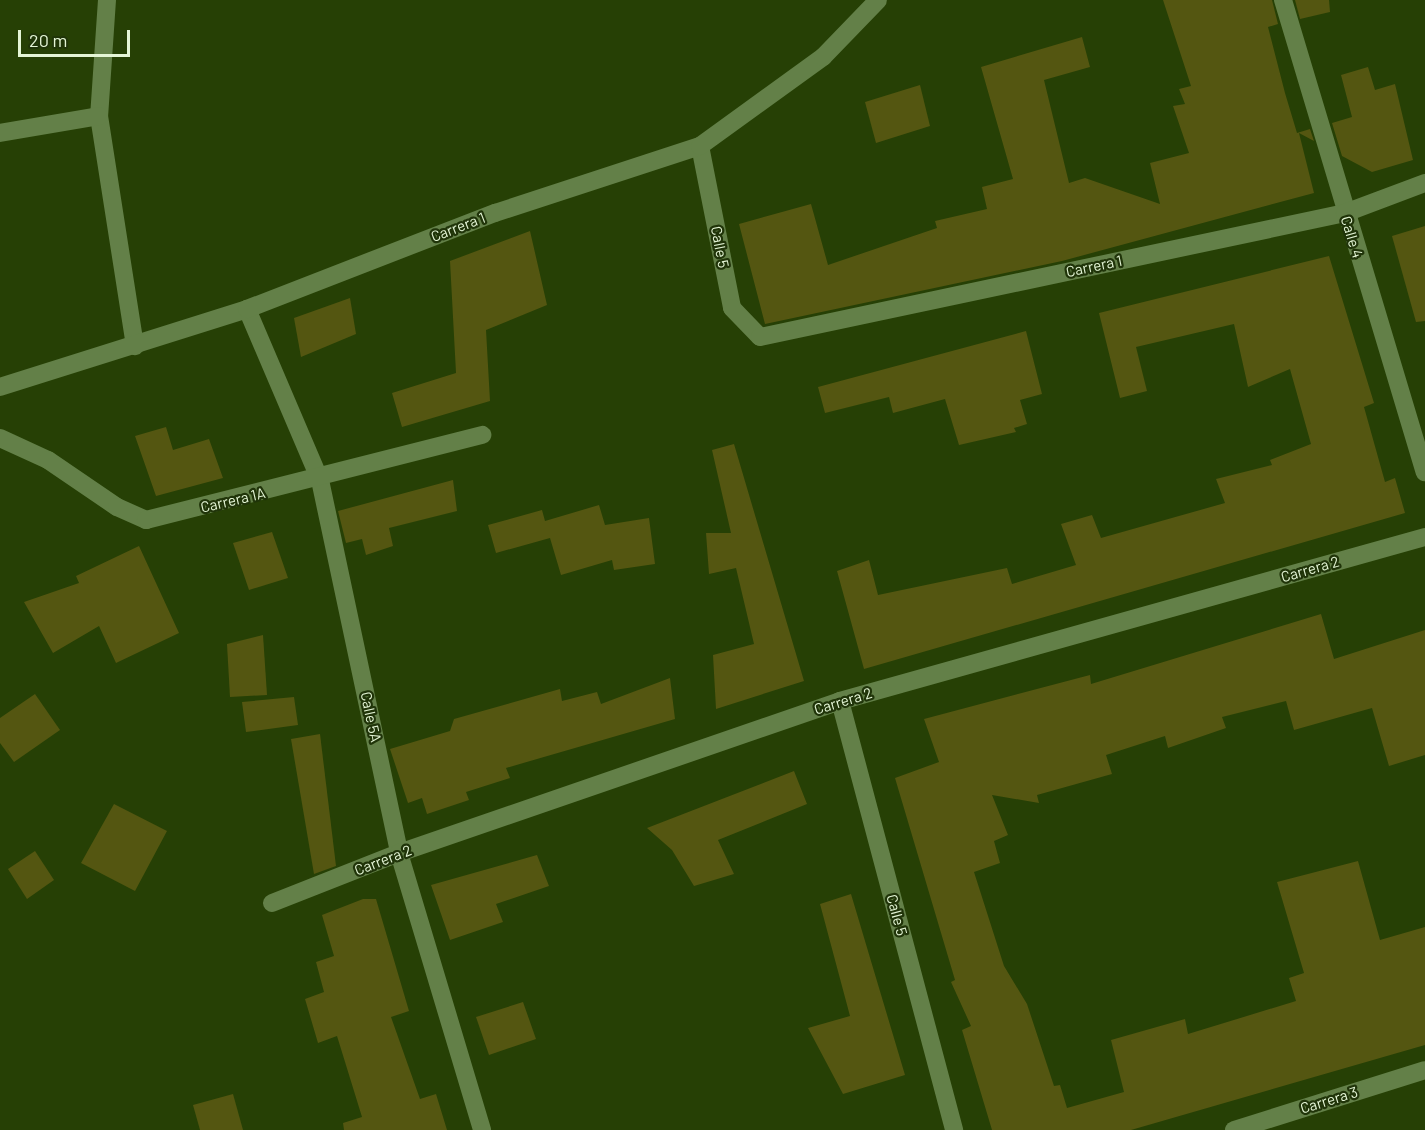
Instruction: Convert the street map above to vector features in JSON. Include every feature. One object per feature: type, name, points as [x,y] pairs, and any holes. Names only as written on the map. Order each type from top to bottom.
[{"type":"street","points":[[106,0],[99,116],[135,346]]},
{"type":"street","name":"Carrera 1","points":[[0,387],[247,309],[495,213],[700,146],[823,57],[878,0]]},
{"type":"street","name":"Calle 4","points":[[1283,0],[1345,213],[1425,472]]},
{"type":"street","points":[[0,133],[99,116]]},
{"type":"street","name":"Calle 5","points":[[700,146],[732,308],[760,337]]},
{"type":"street","name":"Carrera 1","points":[[760,337],[1345,213],[1425,183]]},
{"type":"street","name":"Calle 5A","points":[[247,309],[320,480],[399,853],[482,1130]]},
{"type":"street","name":"Carrera 1A","points":[[0,438],[48,460],[117,507],[146,520],[320,480],[482,435]]},
{"type":"street","name":"Carrera 2","points":[[272,903],[399,853],[840,701],[1425,537]]},
{"type":"street","name":"Calle 5","points":[[840,701],[954,1130]]},
{"type":"street","name":"Carrera 3","points":[[1234,1130],[1425,1070]]},
{"type":"building","points":[[1163,0],[1272,0],[1278,24],[1268,27],[1285,93],[1297,133],[1310,129],[1314,141],[1299,133],[1314,193],[1062,261],[765,324],[739,224],[811,204],[828,265],[937,228],[935,221],[987,209],[982,187],[1013,179],[981,67],[1082,37],[1090,67],[1044,80],[1069,183],[1085,178],[1160,204],[1150,163],[1189,153],[1173,106],[1185,104],[1179,89],[1191,86]]},
{"type":"building","points":[[1295,0],[1329,0],[1330,12],[1300,19]]},
{"type":"building","points":[[1368,67],[1375,90],[1395,84],[1413,160],[1372,172],[1342,156],[1332,123],[1352,117],[1341,75]]},
{"type":"building","points":[[920,85],[930,126],[876,143],[865,102]]},
{"type":"building","points":[[1425,226],[1425,321],[1416,322],[1392,236]]},
{"type":"building","points":[[530,231],[547,305],[486,330],[490,401],[402,427],[392,393],[456,373],[450,261]]},
{"type":"building","points":[[1329,256],[1374,403],[1364,407],[1385,482],[1395,478],[1405,513],[864,669],[837,571],[869,560],[878,595],[1007,568],[1012,584],[1076,565],[1061,524],[1092,515],[1101,538],[1225,503],[1216,479],[1272,465],[1270,460],[1311,444],[1290,369],[1248,387],[1234,324],[1136,347],[1147,391],[1120,398],[1099,313]]},
{"type":"building","points":[[350,298],[356,334],[301,357],[294,318]]},
{"type":"building","points":[[1026,331],[1042,394],[1020,400],[1027,424],[1014,428],[1016,432],[959,445],[945,399],[893,413],[889,397],[825,413],[818,387]]},
{"type":"building","points":[[166,427],[173,450],[209,439],[223,478],[156,496],[135,436]]},
{"type":"building","points":[[734,444],[804,681],[716,709],[713,655],[754,644],[736,568],[709,574],[706,533],[731,533],[712,450]]},
{"type":"building","points":[[453,480],[457,511],[389,528],[393,546],[366,555],[362,539],[346,543],[338,511]]},
{"type":"building","points":[[599,505],[605,525],[649,518],[655,564],[614,570],[612,560],[561,575],[550,538],[496,553],[488,525],[542,510],[545,521]]},
{"type":"building","points":[[272,532],[288,578],[249,590],[233,543]]},
{"type":"building","points":[[139,546],[179,633],[116,663],[99,626],[53,653],[24,602],[79,583],[76,576]]},
{"type":"building","points":[[1321,614],[1334,659],[1425,630],[1425,755],[1389,766],[1372,708],[1294,730],[1286,701],[1222,717],[1226,728],[1168,748],[1165,736],[1106,755],[1112,774],[1037,795],[1039,803],[992,795],[1008,835],[994,841],[1000,863],[974,872],[1004,966],[1027,1004],[1054,1086],[1060,1085],[1067,1108],[1124,1092],[1111,1040],[1185,1019],[1188,1034],[1296,1001],[1289,978],[1304,973],[1277,882],[1358,861],[1380,940],[1425,927],[1425,1045],[1131,1130],[992,1130],[962,1030],[971,1026],[951,982],[955,980],[895,778],[939,762],[924,719],[1090,675],[1091,684]]},
{"type":"building","points":[[263,635],[267,695],[230,697],[227,644]]},
{"type":"building","points":[[670,678],[675,719],[506,768],[510,778],[466,792],[469,800],[427,814],[422,798],[408,803],[390,749],[450,731],[454,719],[560,689],[562,701],[597,692],[601,704]]},
{"type":"building","points":[[35,694],[60,730],[14,762],[0,743],[0,718]]},
{"type":"building","points":[[294,697],[298,725],[246,732],[242,702]]},
{"type":"building","points":[[320,734],[336,866],[314,874],[291,739]]},
{"type":"building","points":[[794,771],[807,804],[718,840],[734,874],[694,886],[672,850],[647,828]]},
{"type":"building","points":[[114,804],[167,831],[135,891],[81,863]]},
{"type":"building","points":[[35,851],[54,880],[27,899],[8,869]]},
{"type":"building","points":[[537,855],[549,886],[496,904],[503,922],[450,940],[431,885]]},
{"type":"building","points":[[851,894],[905,1075],[843,1094],[808,1028],[850,1016],[820,904]]},
{"type":"building","points":[[363,899],[376,899],[409,1011],[391,1017],[420,1099],[436,1094],[447,1130],[344,1130],[343,1123],[362,1117],[337,1036],[318,1043],[305,999],[324,992],[316,962],[334,956],[322,915]]},
{"type":"building","points":[[523,1002],[536,1039],[489,1055],[476,1017]]},
{"type":"building","points":[[233,1094],[243,1130],[200,1130],[193,1105]]}]
